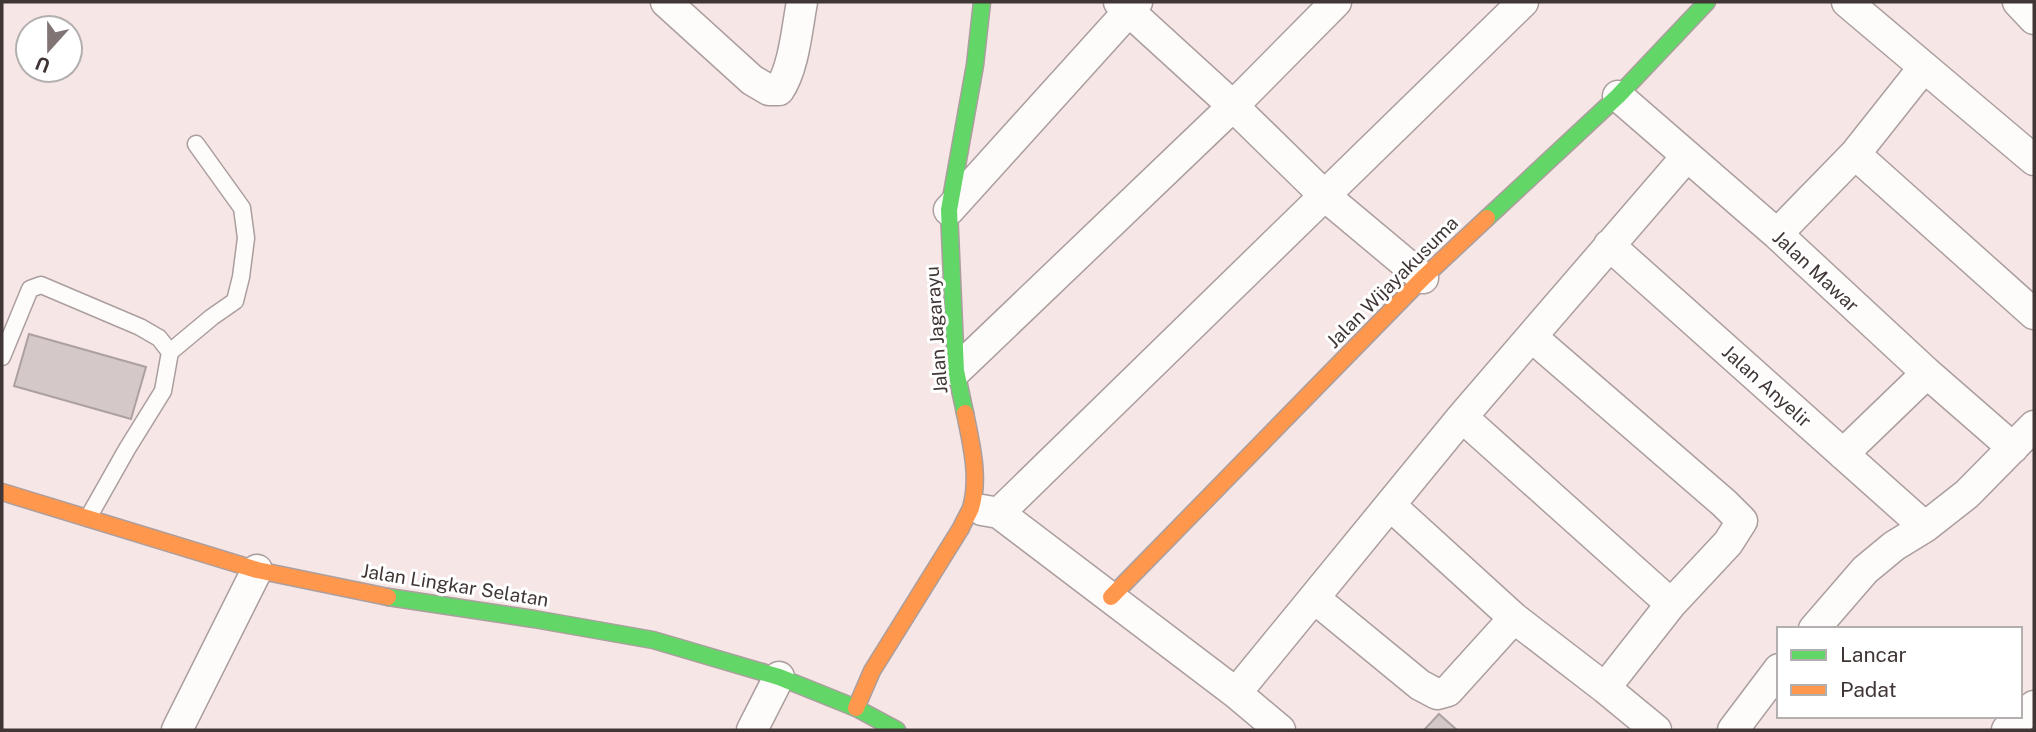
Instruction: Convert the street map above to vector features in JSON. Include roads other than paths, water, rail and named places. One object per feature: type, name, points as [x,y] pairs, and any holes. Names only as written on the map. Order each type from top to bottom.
[{"type":"main road","name":"Jalan Wijayakusuma","points":[[1111,597],[1423,278],[1618,96],[1707,2]]},
{"type":"main road","name":"Jalan Jagarayu","points":[[856,708],[872,671],[961,528],[985,510],[975,479],[971,444],[956,371],[950,210],[981,14]]},
{"type":"main road","name":"Jalan Lingkar Selatan","points":[[2,492],[257,570],[380,596],[653,640],[779,677],[856,708],[897,730]]},
{"type":"street","points":[[666,2],[752,80],[769,90],[779,90],[784,83],[802,2]]},
{"type":"street","points":[[981,14],[1002,2]]},
{"type":"street","points":[[956,371],[1233,106],[1336,2]]},
{"type":"street","points":[[1280,730],[1111,597],[985,510],[1325,196],[1523,2]]},
{"type":"street","points":[[1847,2],[2034,160]]},
{"type":"street","points":[[2018,2],[2034,19]]},
{"type":"street","points":[[950,210],[1128,4],[1325,196],[1423,278]]},
{"type":"street","points":[[1777,234],[1855,154],[1924,67]]},
{"type":"street","name":"Jalan Mawar","points":[[1618,96],[1777,234],[1927,373],[2013,448]]},
{"type":"street","points":[[1855,154],[2034,314]]},
{"type":"street","points":[[1236,693],[1462,417],[1687,156]]},
{"type":"street","name":"Jalan Anyelir","points":[[1609,246],[1925,527]]},
{"type":"street","points":[[1532,337],[1742,521],[1728,543],[1671,604],[1605,688]]},
{"type":"street","points":[[1843,454],[1927,373]]},
{"type":"street","points":[[1462,417],[1671,604]]},
{"type":"street","points":[[1816,627],[1865,570],[1967,494],[2034,426]]},
{"type":"street","points":[[1391,506],[1514,618],[1656,730]]},
{"type":"street","points":[[177,730],[257,570]]},
{"type":"street","points":[[1314,598],[1420,685],[1437,694],[1448,691],[1514,618]]},
{"type":"street","points":[[1733,730],[1777,672]]},
{"type":"street","points":[[752,730],[779,677]]},
{"type":"street","points":[[2007,730],[2020,718]]},
{"type":"lane","points":[[89,518],[163,391],[170,352],[235,300],[246,238],[242,208],[196,144]]},
{"type":"lane","points":[[2,357],[30,289],[41,285],[140,327],[159,338],[170,352]]}]
